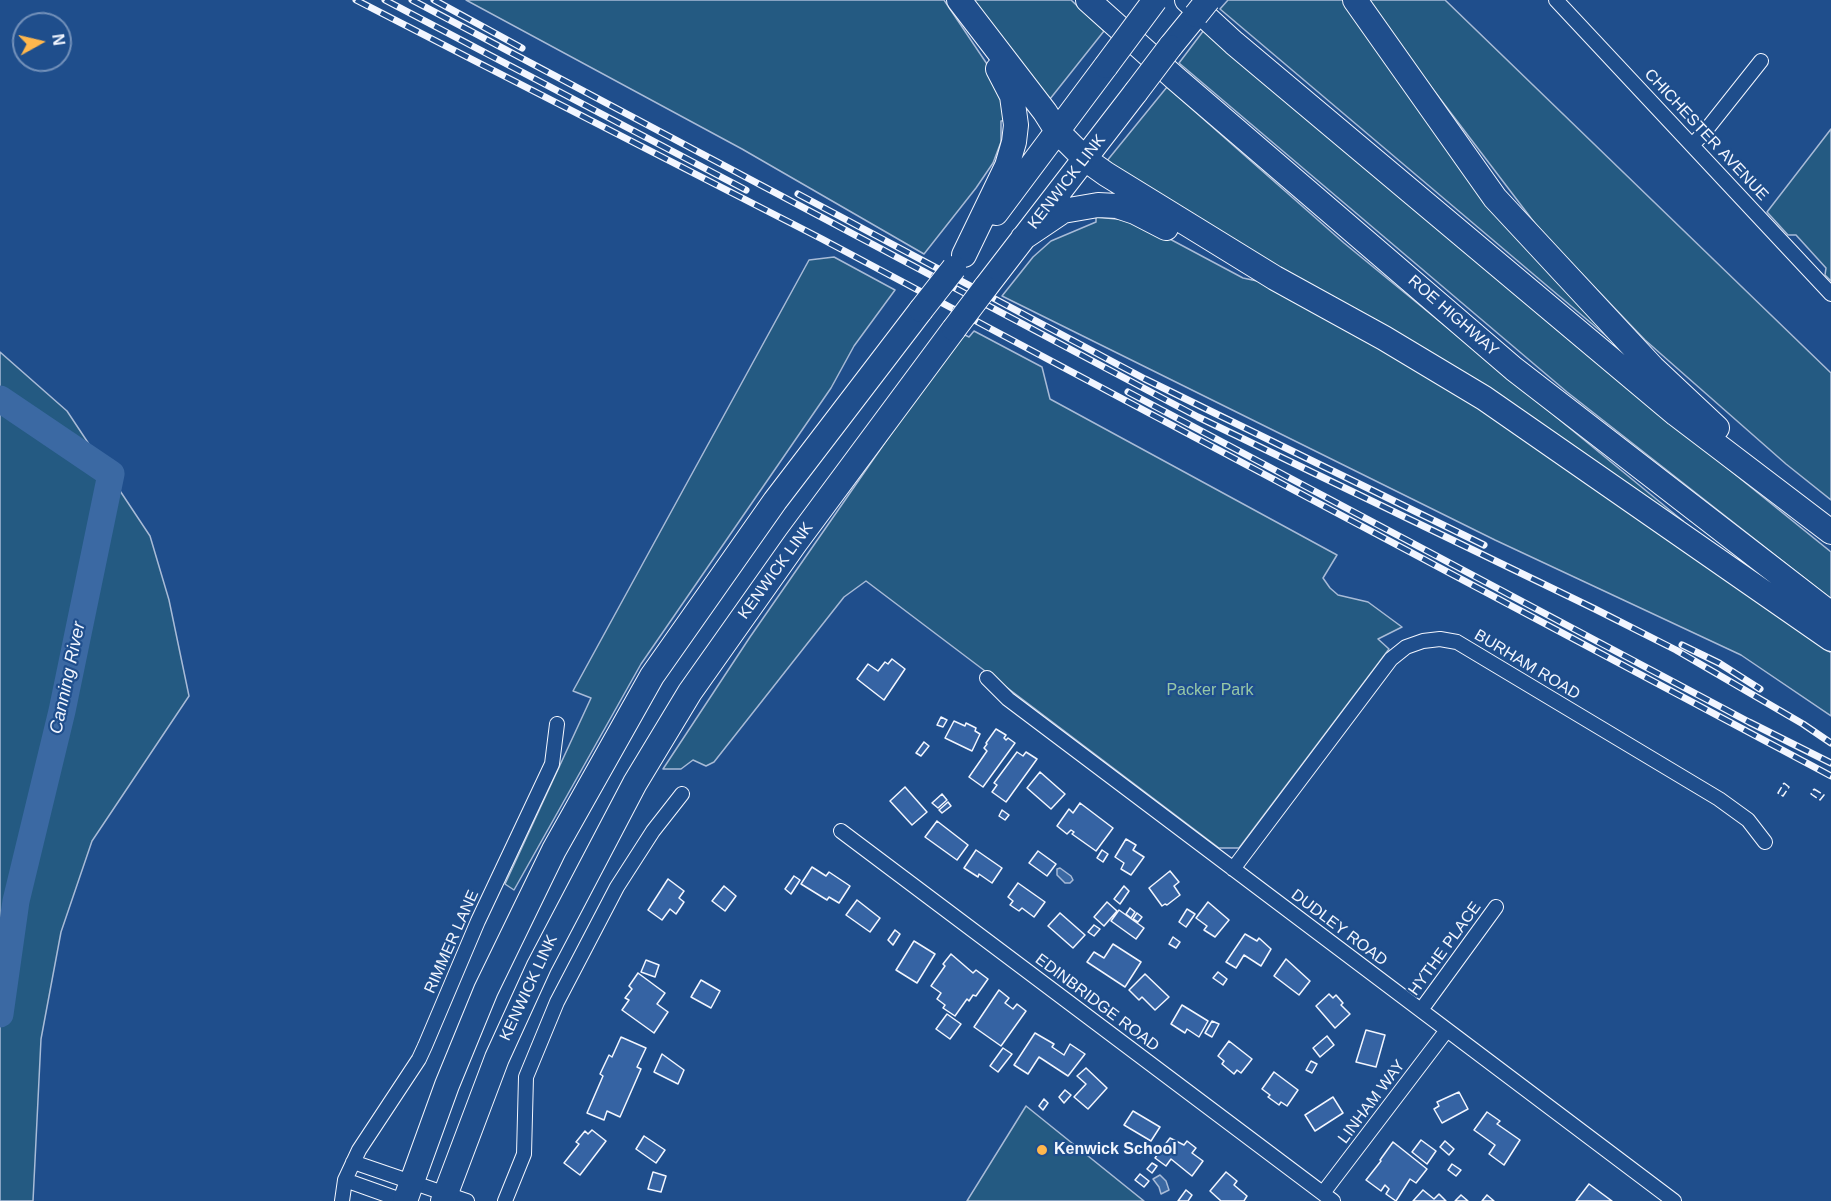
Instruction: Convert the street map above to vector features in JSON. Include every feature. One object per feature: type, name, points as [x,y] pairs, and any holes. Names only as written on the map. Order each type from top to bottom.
[{"type":"highway","points":[[958,0],[1045,112],[1057,131],[1085,159],[1275,278],[1384,338],[1484,398],[1831,639]]},
{"type":"highway","points":[[958,0],[1007,83],[1012,96],[1016,125],[1007,166],[959,262]]},
{"type":"highway","name":"ROE HIGHWAY","points":[[1089,0],[1175,78],[1514,369],[1831,614]]},
{"type":"highway","points":[[407,1195],[447,1084],[486,990],[554,850],[652,676],[775,501],[959,262],[1155,0]]},
{"type":"highway","points":[[1187,0],[1234,43],[1676,414],[1831,532]]},
{"type":"highway","name":"KENWICK LINK","points":[[452,1199],[497,1058],[538,966],[599,847],[696,684],[796,542],[954,329],[1208,0]]},
{"type":"highway","points":[[1354,0],[1496,198],[1653,368],[1735,445],[1779,492]]},
{"type":"highway","points":[[1023,238],[1063,211],[1117,206],[1135,212],[1242,269],[1275,278]]},
{"type":"street","name":"CHICHESTER AVENUE","points":[[1556,0],[1831,294]]},
{"type":"street","points":[[1692,145],[1761,61]]},
{"type":"street","name":"BURHAM ROAD","points":[[1233,869],[1391,659],[1406,647],[1423,640],[1440,639],[1457,642],[1719,799],[1748,820],[1765,842]]},
{"type":"street","name":"DUDLEY ROAD","points":[[987,678],[1008,699],[1674,1201]]},
{"type":"street","name":"RIMMER LANE","points":[[342,1201],[345,1180],[359,1150],[419,1059],[425,1046],[478,921],[552,764],[557,724]]},
{"type":"street","points":[[505,1201],[524,1154],[526,1077],[557,1002],[617,887],[653,831],[682,794]]},
{"type":"street","name":"EDINBRIDGE ROAD","points":[[841,831],[1328,1197]]},
{"type":"street","name":"HYTHE PLACE","points":[[1420,1010],[1496,907]]},
{"type":"street","name":"LINHAM WAY","points":[[1328,1197],[1448,1030]]},
{"type":"street","points":[[354,1162],[407,1195]]},
{"type":"street","points":[[345,1180],[407,1195],[452,1199]]},
{"type":"green space","points":[[466,0],[944,0],[991,70],[1008,120],[1001,121],[1001,142],[993,163],[924,254],[742,149]]},
{"type":"green space","points":[[973,0],[1071,0],[1104,31],[1050,99],[1041,96]]},
{"type":"green space","points":[[1228,0],[1348,0],[1617,345],[1220,9]]},
{"type":"green space","points":[[1368,0],[1445,0],[1831,373],[1831,500],[1786,464],[1645,340],[1540,230],[1406,54]]},
{"type":"green space","points":[[1207,26],[1357,161],[1574,344],[1831,552],[1831,599],[1567,392],[1179,63]]},
{"type":"green space","points":[[1167,87],[1344,243],[1683,521],[1679,527],[1174,210],[1106,162]]},
{"type":"green space","points":[[1831,129],[1831,281],[1825,275],[1826,268],[1796,235],[1788,235],[1767,212]]},
{"type":"green space","points":[[1096,217],[1136,221],[1243,278],[1262,282],[1449,387],[1831,653],[1831,716],[1741,655],[1495,540],[1002,296],[1033,257],[1051,241],[1096,222]]},
{"type":"green space","points":[[834,257],[895,290],[854,346],[831,388],[641,664],[514,890],[505,884],[591,698],[573,691],[809,260]]},
{"type":"green space","name":"Packer Park","points":[[974,331],[1042,367],[1050,399],[1337,555],[1323,578],[1330,588],[1338,595],[1368,602],[1402,627],[1378,639],[1389,649],[1239,848],[1219,848],[866,581],[844,597],[714,762],[706,766],[693,760],[681,769],[663,769],[750,637],[961,333],[969,337]]},
{"type":"green space","points":[[0,352],[67,411],[150,536],[169,600],[189,696],[92,841],[61,932],[41,1039],[33,1201],[0,1201]]},
{"type":"green space","name":"Kenwick School","points":[[1026,1106],[1144,1201],[967,1201]]},
{"type":"shaded area","points":[[1060,868],[1071,876],[1073,880],[1070,883],[1065,883],[1057,875],[1057,869]]},
{"type":"shaded area","points":[[1160,1175],[1166,1181],[1169,1190],[1161,1194],[1153,1179]]},
{"type":"building","points":[[892,659],[905,669],[884,700],[857,679],[868,664],[878,671],[885,662],[888,664]]},
{"type":"building","points":[[941,717],[947,720],[943,727],[937,725]]},
{"type":"building","points":[[954,721],[976,728],[975,731],[980,734],[972,751],[945,738]]},
{"type":"building","points":[[996,729],[1006,735],[1004,738],[1006,740],[1008,738],[1015,743],[983,787],[969,777],[987,751],[984,748],[986,743]]},
{"type":"building","points":[[924,742],[929,746],[921,756],[916,753]]},
{"type":"building","points":[[1017,752],[1023,756],[1026,752],[1037,759],[1006,802],[992,792],[997,785],[994,783]]},
{"type":"building","points":[[1040,772],[1065,794],[1051,809],[1027,788]]},
{"type":"building","points":[[905,787],[927,812],[912,825],[890,801]]},
{"type":"building","points":[[942,794],[947,800],[938,808],[932,803]]},
{"type":"building","points":[[948,802],[951,806],[942,813],[939,810]]},
{"type":"building","points":[[1080,803],[1113,828],[1096,851],[1072,834],[1074,832],[1071,830],[1067,834],[1057,826],[1069,809],[1073,813]]},
{"type":"building","points":[[1002,810],[1009,815],[1005,820],[999,816]]},
{"type":"building","points":[[937,821],[968,845],[957,860],[925,837]]},
{"type":"building","points":[[1126,839],[1136,845],[1133,850],[1144,857],[1131,875],[1121,869],[1124,863],[1115,857]]},
{"type":"building","points":[[976,850],[1002,868],[992,883],[964,868]]},
{"type":"building","points":[[1102,850],[1108,854],[1103,862],[1097,858]]},
{"type":"building","points":[[1038,851],[1056,864],[1047,876],[1029,863]]},
{"type":"building","points":[[812,867],[826,876],[829,872],[850,886],[839,903],[829,897],[827,900],[801,884]]},
{"type":"building","points":[[1170,871],[1179,882],[1174,886],[1180,895],[1162,906],[1149,888]]},
{"type":"building","points":[[794,876],[800,880],[791,894],[785,889]]},
{"type":"building","points":[[668,879],[684,891],[679,898],[684,902],[676,914],[670,909],[662,920],[648,910]]},
{"type":"building","points":[[1018,883],[1045,902],[1034,917],[1022,908],[1019,911],[1010,905],[1013,901],[1008,897]]},
{"type":"building","points":[[724,886],[736,896],[725,911],[712,901]]},
{"type":"building","points":[[1124,886],[1129,891],[1120,904],[1114,899]]},
{"type":"building","points":[[857,900],[880,918],[870,932],[846,915]]},
{"type":"building","points":[[1107,902],[1117,911],[1104,926],[1094,917]]},
{"type":"building","points":[[1208,902],[1229,920],[1215,937],[1204,930],[1207,926],[1196,918]]},
{"type":"building","points":[[1130,908],[1135,912],[1131,918],[1126,914]]},
{"type":"building","points":[[1187,909],[1195,914],[1186,927],[1179,922]]},
{"type":"building","points":[[1119,910],[1144,928],[1136,939],[1111,921]]},
{"type":"building","points":[[1060,913],[1085,935],[1073,948],[1048,926]]},
{"type":"building","points":[[1137,913],[1142,917],[1138,922],[1133,919]]},
{"type":"building","points":[[1094,925],[1100,929],[1094,936],[1088,932]]},
{"type":"building","points":[[895,930],[900,934],[893,945],[888,940]]},
{"type":"building","points":[[1245,934],[1257,941],[1259,938],[1271,949],[1261,966],[1244,955],[1236,968],[1226,962]]},
{"type":"building","points":[[1173,937],[1180,942],[1176,948],[1169,944]]},
{"type":"building","points":[[914,941],[935,954],[917,983],[896,970]]},
{"type":"building","points":[[1113,944],[1141,962],[1125,987],[1087,962],[1094,952],[1104,958]]},
{"type":"building","points":[[951,954],[973,973],[976,970],[988,979],[976,996],[973,995],[969,1001],[967,999],[955,1016],[943,1008],[945,1005],[937,999],[941,993],[931,986]]},
{"type":"building","points":[[1286,959],[1310,981],[1299,995],[1274,976]]},
{"type":"building","points":[[646,960],[659,965],[655,977],[641,972]]},
{"type":"building","points":[[1218,972],[1227,979],[1223,985],[1213,978]]},
{"type":"building","points":[[638,973],[665,993],[657,1004],[668,1012],[654,1033],[622,1010],[629,1000],[625,998],[632,989],[629,986]]},
{"type":"building","points":[[1145,974],[1169,997],[1155,1010],[1142,997],[1139,1000],[1129,990]]},
{"type":"building","points":[[701,980],[720,991],[711,1008],[691,997]]},
{"type":"building","points":[[999,990],[1009,998],[1005,1003],[1013,1009],[1017,1004],[1026,1011],[1001,1046],[974,1027]]},
{"type":"building","points":[[1329,994],[1333,998],[1336,995],[1343,1003],[1341,1005],[1350,1014],[1335,1028],[1316,1006]]},
{"type":"building","points":[[1182,1005],[1208,1021],[1199,1037],[1187,1029],[1185,1033],[1171,1024]]},
{"type":"building","points":[[947,1014],[961,1024],[950,1039],[936,1029]]},
{"type":"building","points":[[1212,1021],[1219,1024],[1212,1037],[1205,1033]]},
{"type":"building","points":[[1366,1030],[1385,1035],[1376,1067],[1356,1062]]},
{"type":"building","points":[[1035,1033],[1054,1044],[1052,1047],[1064,1055],[1070,1044],[1085,1054],[1068,1076],[1039,1057],[1028,1074],[1014,1065]]},
{"type":"building","points":[[1327,1036],[1334,1045],[1320,1057],[1313,1048]]},
{"type":"building","points":[[621,1037],[646,1048],[637,1067],[641,1069],[620,1117],[607,1111],[604,1120],[587,1113],[603,1076],[600,1074],[609,1055],[612,1057]]},
{"type":"building","points":[[1229,1041],[1252,1059],[1241,1073],[1237,1070],[1234,1074],[1222,1064],[1224,1061],[1218,1056]]},
{"type":"building","points":[[1003,1048],[1012,1054],[998,1072],[990,1066]]},
{"type":"building","points":[[662,1054],[684,1070],[678,1084],[654,1072]]},
{"type":"building","points":[[1311,1061],[1317,1064],[1312,1073],[1306,1070]]},
{"type":"building","points":[[1086,1068],[1107,1088],[1088,1109],[1074,1097],[1086,1084],[1077,1076]]},
{"type":"building","points":[[1274,1072],[1298,1090],[1287,1106],[1281,1102],[1279,1105],[1262,1089]]},
{"type":"building","points":[[1065,1090],[1071,1095],[1064,1103],[1059,1097]]},
{"type":"building","points":[[1459,1092],[1468,1109],[1442,1123],[1434,1109],[1439,1106],[1437,1102]]},
{"type":"building","points":[[1333,1097],[1343,1113],[1315,1131],[1305,1115]]},
{"type":"building","points":[[1044,1099],[1048,1103],[1043,1110],[1039,1106]]},
{"type":"building","points":[[1133,1111],[1160,1127],[1151,1141],[1124,1125]]},
{"type":"building","points":[[1487,1112],[1500,1121],[1497,1124],[1520,1140],[1504,1165],[1489,1154],[1495,1145],[1474,1130]]},
{"type":"building","points":[[592,1130],[606,1141],[580,1175],[564,1163],[579,1144],[576,1142],[585,1131],[588,1134]]},
{"type":"building","points":[[644,1136],[665,1150],[656,1163],[636,1149]]},
{"type":"building","points":[[1170,1138],[1184,1145],[1187,1141],[1196,1148],[1192,1153],[1203,1161],[1192,1176],[1171,1159],[1166,1166],[1155,1158]]},
{"type":"building","points":[[1421,1140],[1436,1151],[1427,1164],[1412,1152]]},
{"type":"building","points":[[1445,1141],[1454,1149],[1449,1155],[1440,1147]]},
{"type":"building","points":[[1393,1142],[1427,1169],[1416,1183],[1410,1179],[1396,1201],[1386,1194],[1389,1189],[1385,1185],[1381,1191],[1366,1180]]},
{"type":"building","points":[[1152,1163],[1157,1166],[1152,1173],[1147,1169]]},
{"type":"building","points":[[1452,1164],[1461,1170],[1456,1176],[1448,1170]]},
{"type":"building","points":[[653,1172],[666,1176],[661,1192],[648,1189]]},
{"type":"building","points":[[1226,1172],[1237,1181],[1234,1185],[1247,1196],[1244,1201],[1221,1201],[1210,1191]]},
{"type":"building","points":[[1140,1174],[1149,1181],[1144,1187],[1135,1180]]},
{"type":"building","points":[[1589,1184],[1612,1201],[1576,1201]]},
{"type":"building","points":[[1186,1190],[1192,1195],[1188,1201],[1178,1201]]},
{"type":"building","points":[[1423,1190],[1434,1199],[1439,1194],[1446,1201],[1413,1201]]},
{"type":"building","points":[[1461,1195],[1468,1201],[1455,1201]]},
{"type":"building","points":[[1487,1195],[1494,1201],[1482,1201]]},
{"type":"waterway","name":"Canning River","points":[[0,399],[111,474],[62,711],[16,901],[0,1014]]},
{"type":"railway","points":[[356,0],[822,239],[1831,776]]},
{"type":"railway","points":[[385,0],[746,190]]},
{"type":"railway","points":[[412,0],[1198,417],[1676,650],[1803,724],[1831,743]]},
{"type":"railway","points":[[434,0],[522,48]]},
{"type":"railway","points":[[798,194],[1145,379],[1484,545]]},
{"type":"railway","points":[[1128,392],[1749,722],[1831,763]]},
{"type":"railway","points":[[1682,645],[1719,663],[1760,689]]},
{"type":"fence","points":[[1784,783],[1789,787],[1783,796],[1778,793],[1784,783]]},
{"type":"fence","points":[[1814,789],[1824,795],[1820,800],[1811,794],[1814,789]]},
{"type":"place","name":"Kenwick School","points":[[1042,1150]]}]
